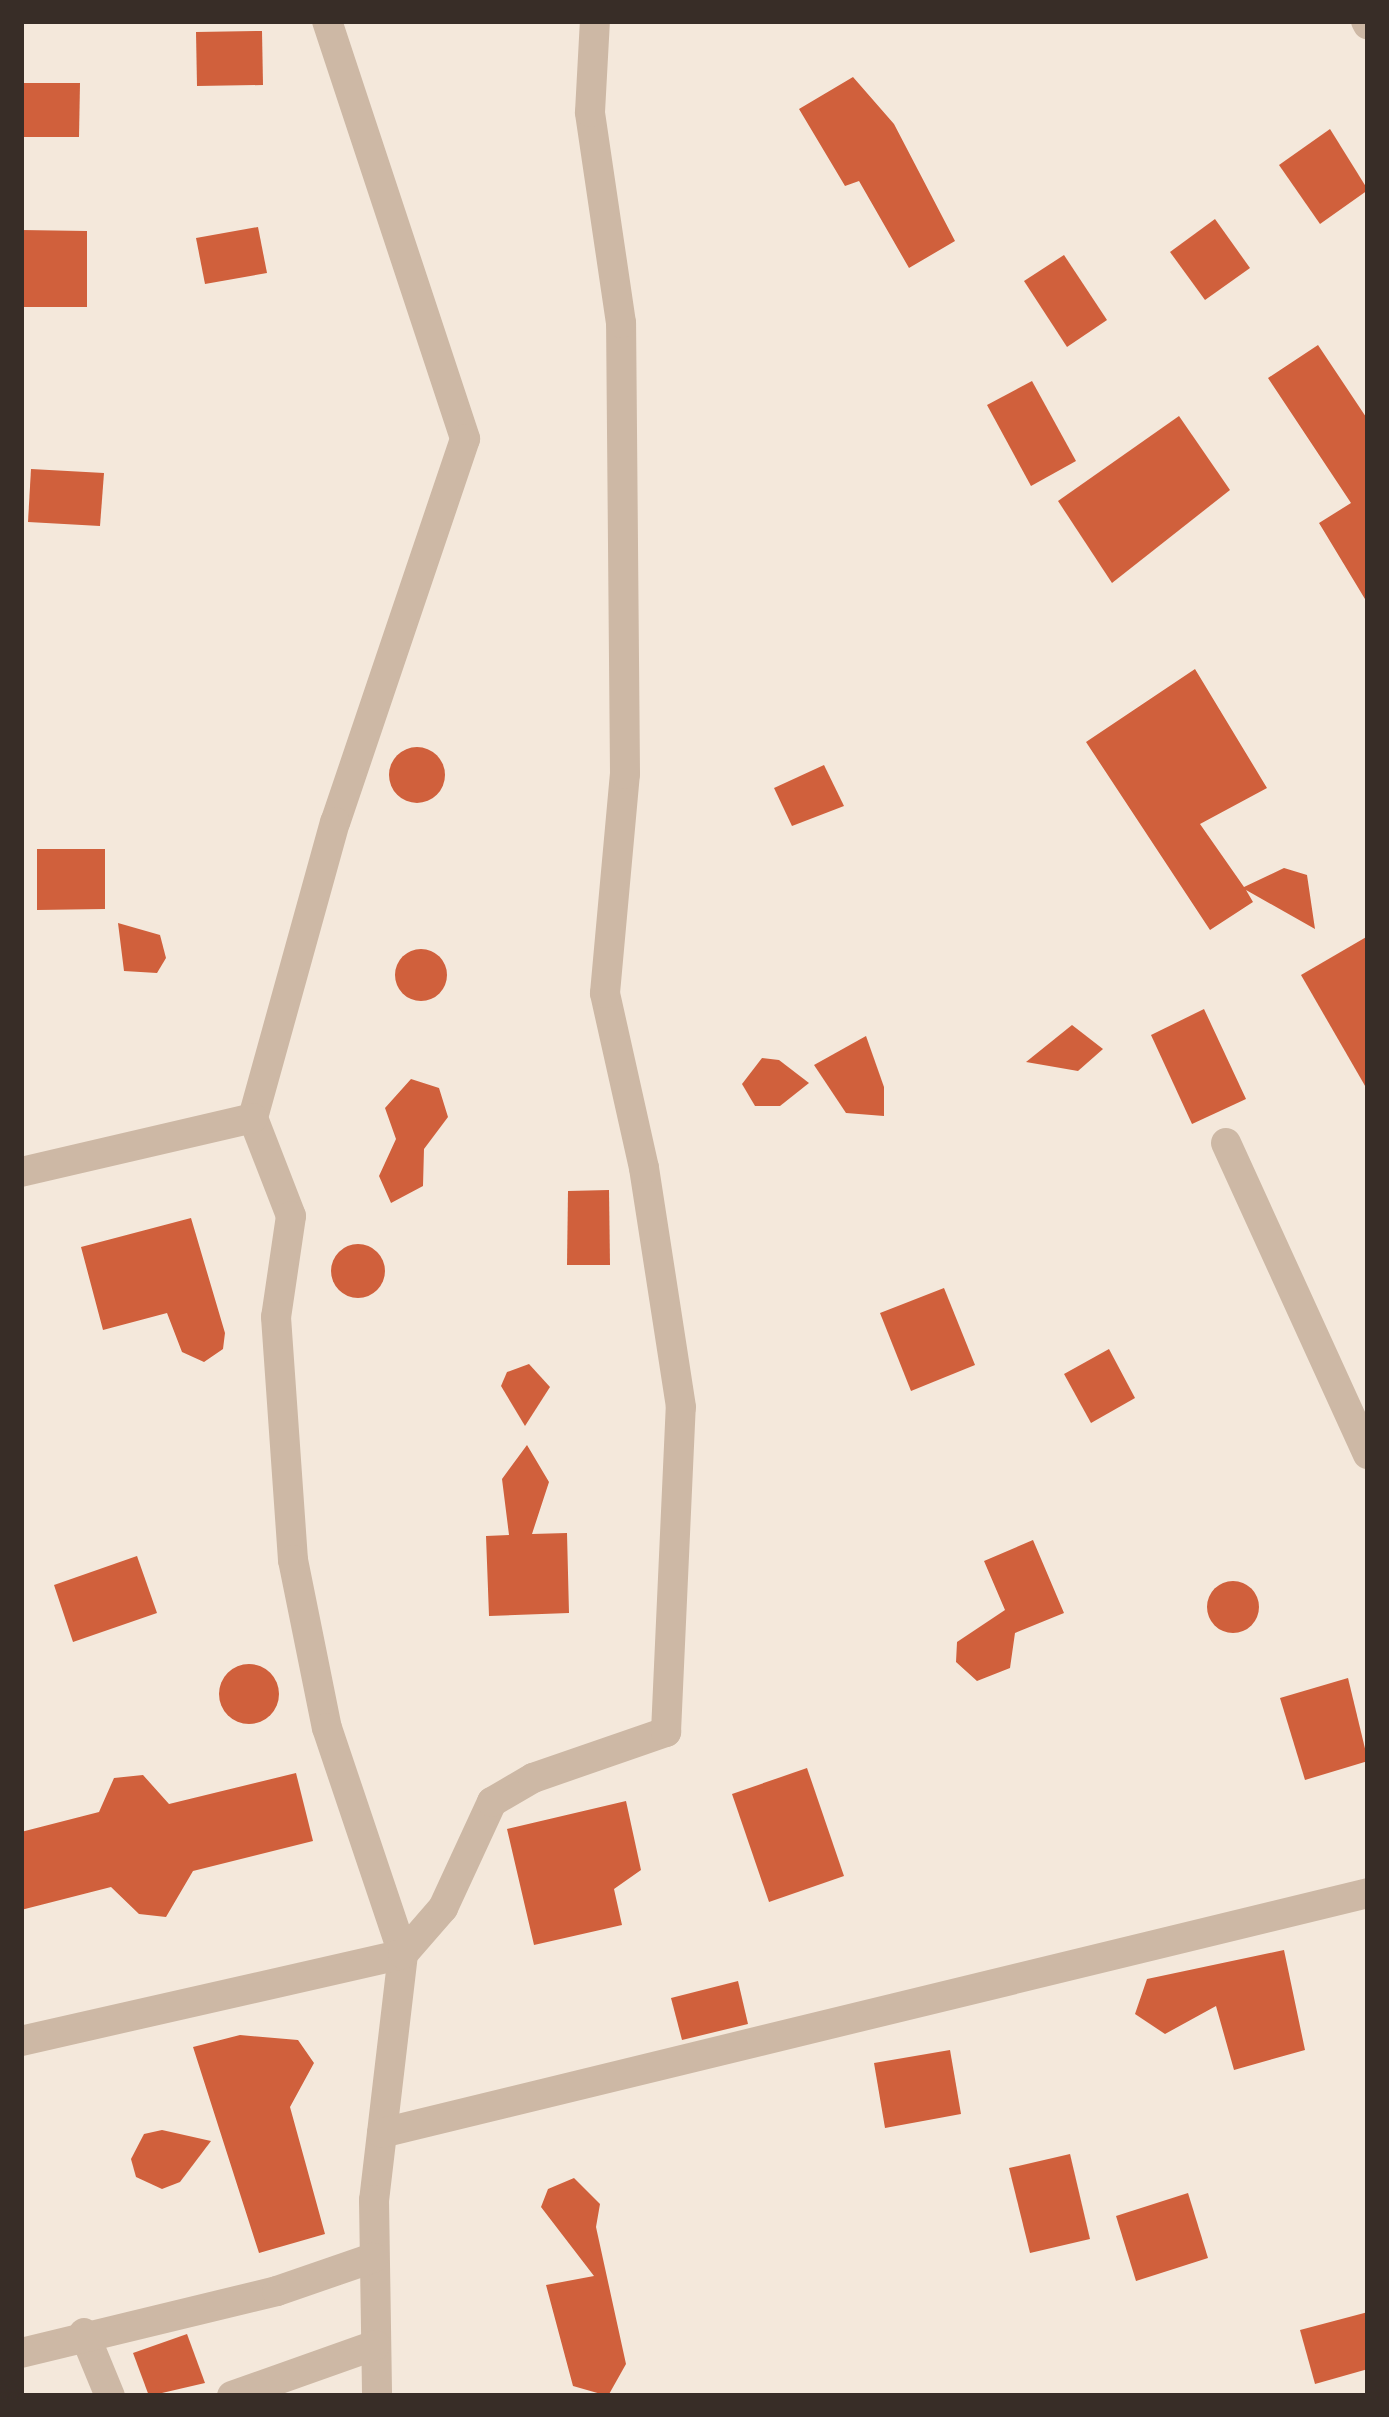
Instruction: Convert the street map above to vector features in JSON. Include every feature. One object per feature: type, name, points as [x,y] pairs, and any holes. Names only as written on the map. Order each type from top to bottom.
[{"type":"street","points":[[327,21],[464,439],[335,822],[253,1118],[291,1216],[276,1317],[293,1560],[327,1729],[403,1954],[373,2258],[376,2396]]},
{"type":"street","points":[[21,2042],[403,1954],[442,1909],[492,1802],[533,1778],[666,1732],[681,1407],[605,992],[626,773],[621,323],[590,112],[595,21]]},
{"type":"street","points":[[21,1172],[253,1118]]},
{"type":"street","points":[[1226,1143],[1368,1454]]},
{"type":"street","points":[[382,2133],[1368,1893]]},
{"type":"street","points":[[21,2353],[84,2333],[277,2291],[373,2258]]},
{"type":"street","points":[[84,2333],[110,2396]]},
{"type":"street","points":[[232,2396],[375,2345]]},
{"type":"building","points":[[262,31],[263,85],[197,86],[196,32]]},
{"type":"building","points":[[853,77],[894,124],[955,241],[909,268],[859,181],[845,186],[799,109]]},
{"type":"building","points":[[21,83],[80,83],[79,137],[21,137]]},
{"type":"building","points":[[1330,129],[1368,190],[1320,224],[1279,165]]},
{"type":"building","points":[[1215,219],[1250,268],[1205,300],[1170,252]]},
{"type":"building","points":[[258,227],[267,273],[205,284],[196,238]]},
{"type":"building","points":[[21,230],[87,231],[87,307],[21,307]]},
{"type":"building","points":[[1064,255],[1107,320],[1067,347],[1024,281]]},
{"type":"building","points":[[1318,345],[1368,420],[1368,604],[1319,523],[1351,503],[1268,378]]},
{"type":"building","points":[[1032,381],[1076,461],[1031,486],[987,405]]},
{"type":"building","points":[[1179,416],[1230,490],[1112,583],[1058,501]]},
{"type":"building","points":[[31,469],[104,473],[100,526],[28,522]]},
{"type":"building","points":[[1195,669],[1267,788],[1200,824],[1244,887],[1284,868],[1307,875],[1315,929],[1246,890],[1253,902],[1210,930],[1086,742]]},
{"type":"building","points":[[417,747],[437,755],[445,775],[437,795],[417,803],[397,795],[389,775],[397,755]]},
{"type":"building","points":[[824,765],[844,806],[792,826],[774,788]]},
{"type":"building","points":[[37,849],[105,849],[105,909],[37,910]]},
{"type":"building","points":[[118,923],[160,935],[166,958],[157,973],[124,971]]},
{"type":"building","points":[[1368,936],[1368,1091],[1301,975]]},
{"type":"building","points":[[421,949],[439,957],[447,975],[439,993],[421,1001],[403,993],[395,975],[403,957]]},
{"type":"building","points":[[1204,1009],[1246,1099],[1192,1124],[1151,1035]]},
{"type":"building","points":[[1072,1025],[1103,1049],[1078,1071],[1026,1062]]},
{"type":"building","points":[[866,1036],[884,1087],[884,1116],[846,1113],[814,1065]]},
{"type":"building","points":[[762,1058],[779,1060],[809,1083],[780,1106],[755,1106],[742,1084]]},
{"type":"building","points":[[411,1079],[439,1088],[448,1117],[424,1149],[423,1186],[391,1203],[379,1176],[396,1139],[385,1108]]},
{"type":"building","points":[[609,1190],[610,1265],[567,1265],[568,1191]]},
{"type":"building","points":[[191,1218],[225,1333],[223,1349],[204,1362],[182,1352],[167,1313],[103,1330],[81,1247]]},
{"type":"building","points":[[358,1244],[377,1252],[385,1271],[377,1290],[358,1298],[339,1290],[331,1271],[339,1252]]},
{"type":"building","points":[[944,1288],[975,1365],[911,1391],[880,1313]]},
{"type":"building","points":[[1109,1349],[1135,1398],[1091,1423],[1064,1374]]},
{"type":"building","points":[[529,1364],[550,1387],[525,1426],[501,1386],[507,1372]]},
{"type":"building","points":[[527,1445],[549,1482],[532,1534],[567,1533],[569,1613],[489,1616],[486,1536],[509,1535],[502,1479]]},
{"type":"building","points":[[1033,1540],[1064,1613],[1015,1633],[1010,1668],[977,1681],[956,1662],[957,1642],[1005,1610],[984,1561]]},
{"type":"building","points":[[137,1556],[157,1613],[73,1642],[54,1585]]},
{"type":"building","points":[[1233,1581],[1251,1589],[1259,1607],[1251,1625],[1233,1633],[1215,1625],[1207,1607],[1215,1589]]},
{"type":"building","points":[[249,1664],[270,1673],[279,1694],[270,1715],[249,1724],[228,1715],[219,1694],[228,1673]]},
{"type":"building","points":[[1348,1678],[1368,1761],[1305,1780],[1280,1698]]},
{"type":"building","points":[[807,1768],[844,1876],[769,1902],[732,1794]]},
{"type":"building","points":[[296,1773],[313,1841],[193,1871],[166,1917],[139,1914],[111,1887],[21,1910],[21,1832],[99,1812],[114,1778],[143,1775],[169,1804]]},
{"type":"building","points":[[626,1801],[641,1870],[614,1889],[622,1925],[534,1945],[507,1829]]},
{"type":"building","points":[[1284,1950],[1305,2050],[1234,2070],[1216,2006],[1165,2034],[1135,2014],[1147,1979]]},
{"type":"building","points":[[738,1981],[748,2024],[682,2040],[671,1998]]},
{"type":"building","points":[[240,2035],[298,2040],[314,2063],[290,2107],[325,2234],[259,2253],[193,2047]]},
{"type":"building","points":[[950,2050],[961,2114],[885,2128],[874,2063]]},
{"type":"building","points":[[162,2130],[211,2141],[180,2182],[162,2189],[136,2177],[131,2159],[144,2134]]},
{"type":"building","points":[[1070,2154],[1090,2239],[1030,2253],[1009,2168]]},
{"type":"building","points":[[574,2178],[600,2204],[596,2227],[626,2364],[608,2396],[573,2386],[546,2285],[594,2276],[541,2207],[548,2189]]},
{"type":"building","points":[[1188,2193],[1208,2258],[1136,2281],[1116,2216]]},
{"type":"building","points":[[1368,2312],[1368,2369],[1315,2384],[1300,2330]]},
{"type":"building","points":[[187,2334],[205,2383],[149,2396],[133,2353]]}]
